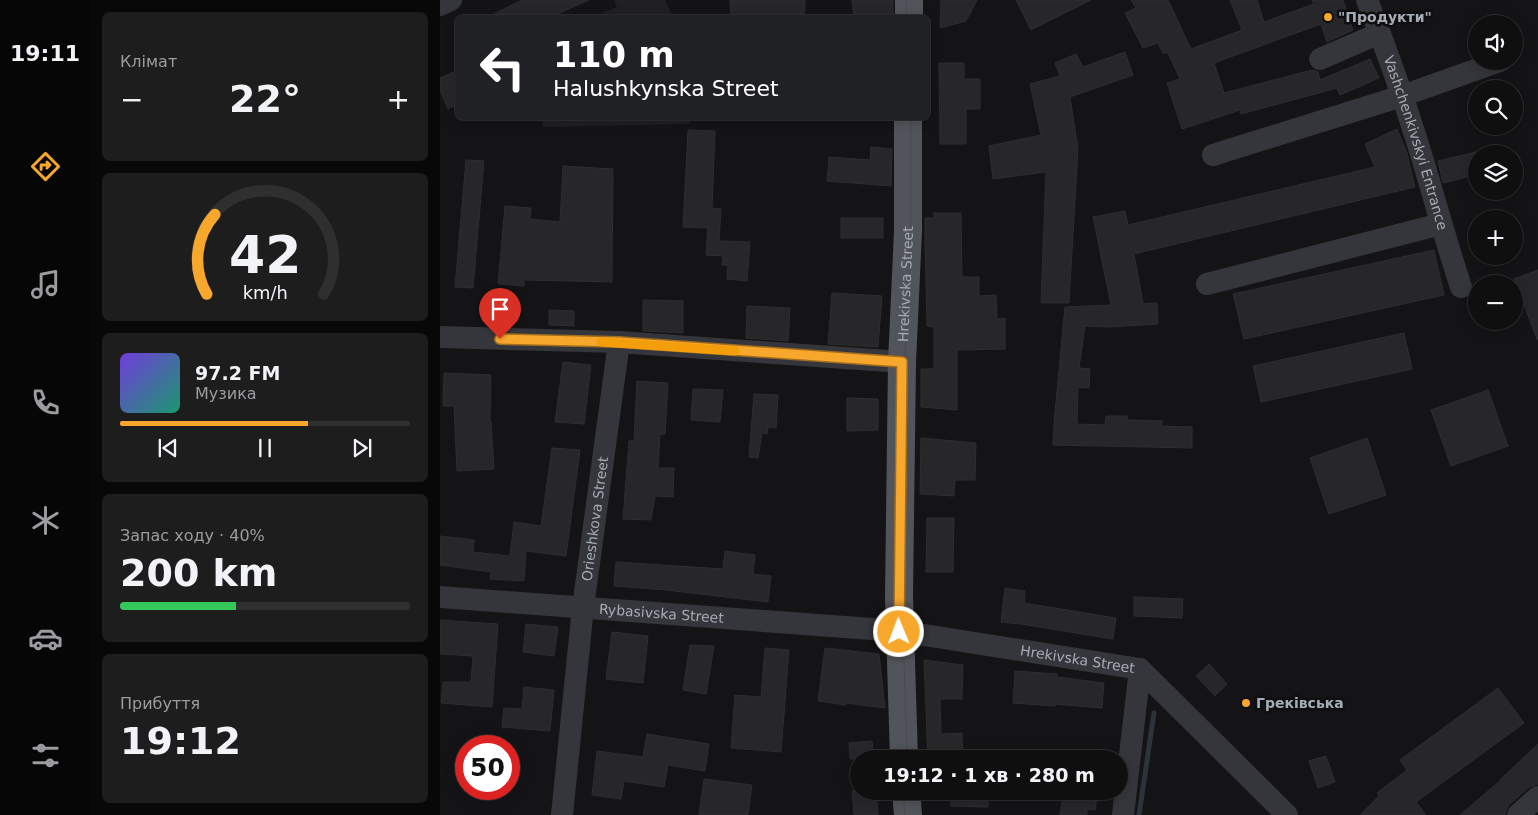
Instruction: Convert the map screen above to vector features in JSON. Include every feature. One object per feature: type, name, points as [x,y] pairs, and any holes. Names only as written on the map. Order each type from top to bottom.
[{"type":"main road","points":[[909,0],[909,15]]},
{"type":"main road","name":"Hrekivska Street","points":[[891,631],[908,231],[908,120]]},
{"type":"main road","points":[[891,631],[903,750]]},
{"type":"main road","points":[[907,800],[908,815]]},
{"type":"street","points":[[440,5],[452,0]]},
{"type":"street","name":"Vashchenkivskyi Entrance","points":[[1368,0],[1417,141],[1461,287]]},
{"type":"street","points":[[1320,59],[1380,33]]},
{"type":"street","points":[[1213,155],[1402,96],[1475,70]]},
{"type":"street","points":[[1207,284],[1441,224]]},
{"type":"street","points":[[440,337],[619,342],[902,362]]},
{"type":"street","name":"Orieshkova Street","points":[[562,815],[583,607],[619,342]]},
{"type":"street","name":"Rybasivska Street","points":[[440,597],[891,631]]},
{"type":"street","name":"Hrekivska Street","points":[[891,631],[1140,669],[1287,815]]},
{"type":"street","points":[[1123,815],[1140,669]]},
{"type":"street","points":[[1518,815],[1538,797]]},
{"type":"shaded area","points":[[614,0],[665,0],[672,15],[598,15],[617,7]]},
{"type":"shaded area","points":[[542,120],[689,120],[690,124],[543,127]]},
{"type":"building","points":[[522,0],[589,0],[555,15],[492,15]]},
{"type":"building","points":[[730,0],[805,0],[804,15],[731,15]]},
{"type":"building","points":[[852,0],[893,0],[893,15],[854,15]]},
{"type":"building","points":[[941,0],[977,0],[966,21],[940,28]]},
{"type":"building","points":[[1016,0],[1091,0],[1031,30]]},
{"type":"building","points":[[1131,0],[1168,0],[1191,49],[1242,30],[1230,0],[1257,0],[1264,22],[1314,4],[1312,0],[1343,0],[1353,30],[1327,42],[1321,24],[1214,63],[1224,93],[1312,70],[1318,72],[1320,80],[1370,59],[1379,78],[1340,95],[1337,88],[1241,114],[1240,110],[1182,129],[1167,83],[1180,79],[1168,53],[1163,53],[1158,43],[1143,48],[1125,13],[1136,8]]},
{"type":"building","points":[[1125,52],[1133,75],[1070,97],[1078,149],[1069,303],[1041,303],[1046,172],[993,179],[989,146],[1041,135],[1030,84],[1060,76],[1055,63],[1076,54],[1083,67]]},
{"type":"building","points":[[939,63],[964,63],[964,79],[980,79],[980,109],[966,109],[966,144],[940,144]]},
{"type":"building","points":[[455,71],[455,106],[448,109],[440,90],[440,78]]},
{"type":"building","points":[[1397,129],[1407,153],[1415,187],[1134,254],[1143,304],[1157,303],[1158,324],[1110,327],[1085,326],[1079,368],[1090,369],[1089,388],[1078,387],[1077,424],[1105,425],[1106,416],[1127,416],[1127,420],[1162,421],[1161,426],[1192,427],[1192,448],[1053,445],[1065,307],[1111,305],[1093,217],[1125,211],[1128,225],[1375,167],[1365,144]]},
{"type":"building","points":[[688,130],[715,131],[712,208],[721,209],[719,241],[750,242],[747,281],[727,279],[728,265],[722,265],[723,256],[706,255],[708,228],[683,227]]},
{"type":"building","points":[[871,147],[892,149],[891,186],[827,181],[829,157],[870,160]]},
{"type":"building","points":[[1468,154],[1468,177],[1443,183],[1438,161]]},
{"type":"building","points":[[466,160],[484,161],[473,288],[455,287]]},
{"type":"building","points":[[563,166],[613,169],[612,282],[524,280],[524,286],[498,284],[505,206],[531,208],[530,219],[560,222]]},
{"type":"building","points":[[934,213],[961,213],[962,277],[979,277],[979,296],[996,295],[997,319],[1005,318],[1005,349],[957,350],[957,410],[921,407],[921,369],[934,369],[934,327],[927,326],[925,218],[934,218]]},
{"type":"building","points":[[841,218],[883,218],[883,238],[841,238]]},
{"type":"building","points":[[1434,250],[1444,295],[1244,339],[1233,294]]},
{"type":"building","points":[[1538,270],[1538,339],[1523,302],[1523,276]]},
{"type":"building","points":[[832,293],[882,296],[878,347],[828,344]]},
{"type":"building","points":[[643,300],[683,301],[683,333],[643,331]]},
{"type":"building","points":[[747,306],[790,308],[788,341],[746,338]]},
{"type":"building","points":[[549,310],[574,311],[574,326],[549,325]]},
{"type":"building","points":[[1404,333],[1412,369],[1261,402],[1253,366]]},
{"type":"building","points":[[563,362],[591,365],[584,424],[555,422]]},
{"type":"building","points":[[444,373],[491,375],[490,422],[494,469],[457,471],[454,406],[443,406]]},
{"type":"building","points":[[637,381],[668,383],[665,434],[660,434],[658,468],[674,468],[673,497],[655,496],[651,520],[623,519],[629,441],[634,441]]},
{"type":"building","points":[[693,389],[723,390],[720,422],[691,420]]},
{"type":"building","points":[[1488,390],[1508,446],[1451,466],[1431,410]]},
{"type":"building","points":[[754,394],[778,395],[776,428],[768,427],[767,434],[762,433],[758,458],[749,457]]},
{"type":"building","points":[[847,398],[878,399],[878,430],[847,431]]},
{"type":"building","points":[[921,438],[976,443],[975,480],[955,480],[954,496],[920,494]]},
{"type":"building","points":[[1367,438],[1386,495],[1329,514],[1310,458]]},
{"type":"building","points":[[552,448],[580,450],[566,556],[526,551],[524,581],[490,579],[491,572],[440,565],[440,536],[474,540],[473,552],[510,556],[514,522],[541,526]]},
{"type":"building","points":[[927,518],[954,518],[953,572],[926,572]]},
{"type":"building","points":[[725,551],[755,555],[753,574],[771,576],[768,602],[614,586],[616,562],[723,569]]},
{"type":"building","points":[[1005,588],[1025,591],[1024,603],[1116,618],[1113,639],[1001,622]]},
{"type":"building","points":[[1134,597],[1183,599],[1182,618],[1134,616]]},
{"type":"building","points":[[440,620],[498,624],[492,707],[441,703],[443,682],[471,682],[473,656],[440,654]]},
{"type":"building","points":[[526,624],[558,627],[554,656],[523,652]]},
{"type":"building","points":[[612,632],[648,636],[643,683],[606,679]]},
{"type":"building","points":[[690,645],[714,646],[706,694],[683,690]]},
{"type":"building","points":[[765,648],[789,650],[781,752],[731,748],[735,695],[761,697]]},
{"type":"building","points":[[825,648],[879,654],[885,708],[818,701]]},
{"type":"building","points":[[924,660],[963,665],[962,699],[940,699],[941,734],[962,733],[963,750],[928,750]]},
{"type":"building","points":[[1209,664],[1227,684],[1215,696],[1196,676]]},
{"type":"building","points":[[1015,671],[1057,674],[1057,677],[1104,683],[1102,708],[1013,703]]},
{"type":"building","points":[[524,687],[554,690],[550,731],[502,727],[504,708],[522,709]]},
{"type":"building","points":[[1498,688],[1524,723],[1416,802],[1426,815],[1360,815],[1379,796],[1377,793],[1407,770],[1400,760]]},
{"type":"building","points":[[647,734],[709,744],[705,771],[668,765],[664,787],[624,781],[621,799],[592,795],[597,751],[643,757]]},
{"type":"building","points":[[872,741],[873,750],[850,750],[850,759],[849,743]]},
{"type":"building","points":[[1538,744],[1538,784],[1529,787],[1509,805],[1505,815],[1460,815],[1501,780]]},
{"type":"building","points":[[1326,756],[1335,782],[1318,788],[1309,761]]},
{"type":"building","points":[[704,779],[752,785],[748,815],[699,815]]},
{"type":"building","points":[[853,800],[877,800],[878,815],[854,815]]},
{"type":"building","points":[[951,800],[988,800],[988,807],[951,806]]},
{"type":"building","points":[[1062,800],[1097,800],[1095,810],[1087,809],[1087,815],[1060,815]]},
{"type":"waterway","points":[[1139,815],[1154,713]]},
{"type":"tram line","points":[[906,0],[906,15]]},
{"type":"tram line","points":[[907,750],[902,596],[905,362],[911,231],[911,120]]},
{"type":"tram line","points":[[904,800],[905,815]]},
{"type":"slow traffic","points":[[601,342],[735,351]]},
{"type":"place","name":"\"Продукти\"","points":[[1328,17]]},
{"type":"place","name":"Греківська","points":[[1246,703]]},
{"type":"route","points":[[500,339],[619,342],[902,362],[899,632]]}]
